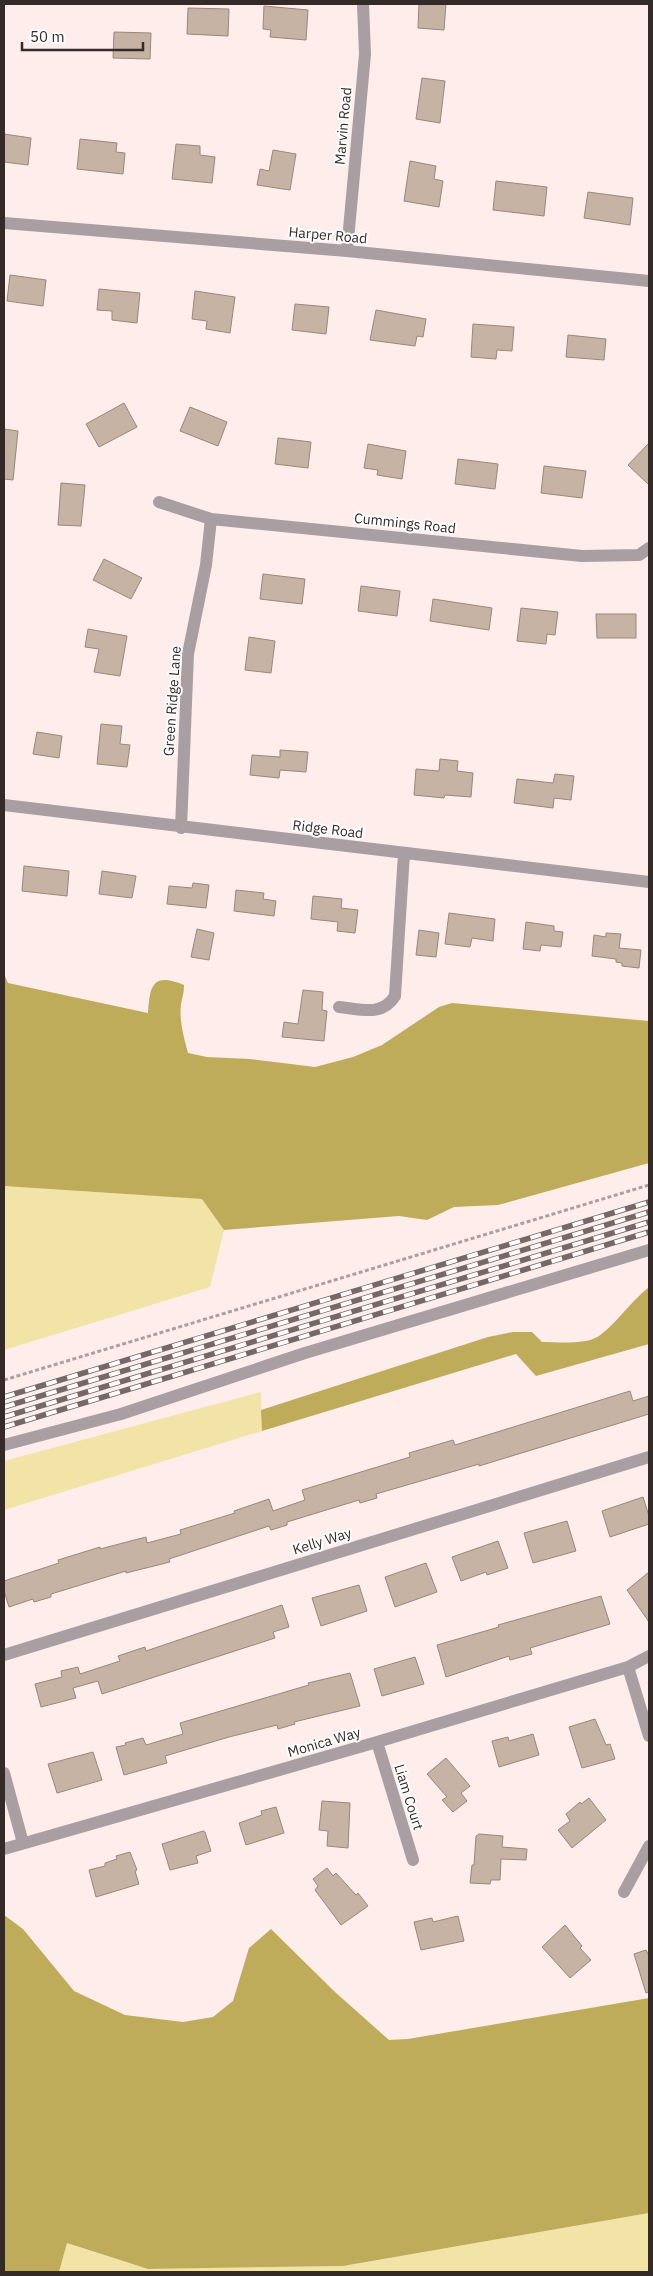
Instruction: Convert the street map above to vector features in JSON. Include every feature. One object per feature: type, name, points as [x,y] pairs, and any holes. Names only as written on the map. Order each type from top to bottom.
[{"type":"street","name":"Marvin Road","points":[[347,251],[365,54],[363,4]]},
{"type":"street","name":"Harper Road","points":[[4,223],[347,251],[649,281]]},
{"type":"street","name":"Cummings Road","points":[[159,502],[211,519],[582,556],[639,555],[649,548]]},
{"type":"street","name":"Green Ridge Lane","points":[[181,828],[188,654],[206,565],[211,519]]},
{"type":"street","name":"Ridge Road","points":[[4,805],[181,828],[649,882]]},
{"type":"street","points":[[339,1007],[380,1010],[389,1005],[395,996],[404,853]]},
{"type":"street","points":[[4,1445],[121,1414],[305,1353],[649,1250]]},
{"type":"street","name":"Kelly Way","points":[[4,1655],[649,1457]]},
{"type":"street","name":"Monica Way","points":[[4,1849],[377,1742],[628,1667],[649,1656]]},
{"type":"street","points":[[628,1667],[649,1736]]},
{"type":"street","name":"Liam Court","points":[[377,1742],[413,1860]]},
{"type":"street","points":[[4,1773],[23,1843]]},
{"type":"street","points":[[624,1892],[649,1846]]},
{"type":"path","points":[[4,1380],[649,1185]]},
{"type":"shaded area","points":[[4,974],[8,983],[148,1013],[150,995],[155,984],[165,980],[173,981],[184,985],[181,1017],[188,1053],[207,1057],[250,1059],[315,1067],[353,1057],[382,1045],[439,1007],[452,1003],[649,1021],[649,1163],[498,1205],[454,1207],[427,1220],[399,1216],[224,1230],[202,1199],[4,1186]]},
{"type":"shaded area","points":[[4,1186],[203,1199],[224,1230],[210,1287],[4,1350]]},
{"type":"shaded area","points":[[649,1287],[649,1344],[536,1376],[516,1354],[262,1431],[261,1410],[488,1337],[513,1332],[532,1332],[542,1342],[572,1342],[593,1339],[618,1319]]},
{"type":"shaded area","points":[[261,1392],[262,1431],[4,1510],[4,1461]]},
{"type":"shaded area","points":[[4,1915],[23,1929],[74,1991],[125,2015],[183,2022],[213,2017],[233,2001],[249,1948],[271,1929],[335,1992],[389,2040],[408,2039],[649,1998],[649,2213],[343,2266],[148,2269],[67,2243],[59,2272],[4,2272]]},
{"type":"shaded area","points":[[649,2213],[649,2272],[59,2272],[67,2243],[148,2269],[343,2266]]},
{"type":"building","points":[[419,4],[446,4],[444,30],[418,28]]},
{"type":"building","points":[[264,6],[308,10],[306,40],[270,37],[271,30],[263,29]]},
{"type":"building","points":[[188,8],[229,9],[228,36],[187,34]]},
{"type":"building","points":[[114,32],[151,33],[150,59],[113,58]]},
{"type":"building","points":[[422,78],[445,81],[440,123],[416,119]]},
{"type":"building","points":[[4,134],[31,138],[28,165],[4,162]]},
{"type":"building","points":[[80,139],[117,143],[116,152],[125,153],[123,174],[77,169]]},
{"type":"building","points":[[176,144],[200,146],[200,155],[215,157],[212,183],[172,179]]},
{"type":"building","points":[[273,150],[296,154],[290,190],[257,185],[260,169],[269,171]]},
{"type":"building","points":[[410,161],[436,166],[434,179],[443,181],[439,207],[404,201]]},
{"type":"building","points":[[496,181],[547,187],[544,216],[493,210]]},
{"type":"building","points":[[588,192],[633,198],[630,225],[584,218]]},
{"type":"building","points":[[10,275],[46,280],[43,306],[7,301]]},
{"type":"building","points":[[99,289],[140,293],[137,323],[112,320],[112,311],[97,310]]},
{"type":"building","points":[[195,291],[235,297],[230,333],[206,329],[207,321],[192,319]]},
{"type":"building","points":[[295,304],[329,307],[326,334],[292,330]]},
{"type":"building","points":[[376,310],[426,319],[423,337],[417,336],[415,346],[370,340]]},
{"type":"building","points":[[473,324],[514,327],[512,351],[497,350],[496,359],[471,357]]},
{"type":"building","points":[[568,335],[606,339],[604,360],[566,357]]},
{"type":"building","points":[[124,403],[137,427],[99,447],[86,424]]},
{"type":"building","points":[[190,407],[227,422],[218,446],[180,431]]},
{"type":"building","points":[[4,429],[18,431],[13,480],[4,479]]},
{"type":"building","points":[[278,438],[311,442],[308,468],[275,464]]},
{"type":"building","points":[[649,443],[649,485],[628,465]]},
{"type":"building","points":[[368,444],[406,451],[402,479],[377,475],[378,470],[364,468]]},
{"type":"building","points":[[458,459],[498,464],[495,489],[455,484]]},
{"type":"building","points":[[544,466],[586,471],[582,498],[541,493]]},
{"type":"building","points":[[61,483],[85,485],[81,526],[58,525]]},
{"type":"building","points":[[104,559],[142,578],[131,599],[93,580]]},
{"type":"building","points":[[263,574],[305,579],[302,604],[260,599]]},
{"type":"building","points":[[361,586],[400,591],[397,616],[358,611]]},
{"type":"building","points":[[433,599],[492,608],[489,630],[430,621]]},
{"type":"building","points":[[521,608],[558,612],[555,635],[547,634],[546,644],[517,641]]},
{"type":"building","points":[[596,614],[636,614],[636,638],[597,638]]},
{"type":"building","points":[[88,629],[127,636],[120,676],[94,672],[99,649],[85,647]]},
{"type":"building","points":[[249,637],[275,641],[271,673],[245,670]]},
{"type":"building","points":[[101,724],[122,726],[120,744],[130,745],[127,767],[97,764]]},
{"type":"building","points":[[37,732],[62,736],[59,758],[33,754]]},
{"type":"building","points":[[280,750],[308,752],[306,772],[280,770],[279,778],[250,775],[252,755],[280,757]]},
{"type":"building","points":[[440,759],[458,761],[457,771],[473,773],[471,797],[445,795],[444,798],[414,795],[416,769],[439,771]]},
{"type":"building","points":[[555,774],[574,776],[571,800],[554,798],[553,808],[514,803],[517,779],[553,783]]},
{"type":"building","points":[[24,866],[69,871],[67,896],[22,891]]},
{"type":"building","points":[[102,871],[136,876],[132,898],[99,894]]},
{"type":"building","points":[[193,883],[209,885],[206,908],[167,904],[169,886],[192,888]]},
{"type":"building","points":[[236,890],[264,893],[263,899],[276,901],[274,916],[234,911]]},
{"type":"building","points":[[313,896],[342,899],[341,908],[358,910],[355,933],[337,931],[338,922],[311,919]]},
{"type":"building","points":[[449,913],[495,919],[493,941],[472,938],[470,947],[445,944]]},
{"type":"building","points":[[526,922],[554,926],[554,931],[563,932],[561,947],[541,945],[540,951],[523,949]]},
{"type":"building","points":[[197,929],[214,933],[209,960],[191,957]]},
{"type":"building","points":[[419,930],[439,933],[436,957],[416,955]]},
{"type":"building","points":[[606,933],[621,934],[619,948],[641,950],[639,968],[622,966],[622,963],[616,962],[616,959],[592,956],[594,935],[606,937]]},
{"type":"building","points":[[303,990],[323,992],[322,1010],[327,1011],[324,1041],[282,1037],[284,1022],[298,1024]]},
{"type":"building","points":[[630,1391],[633,1401],[649,1396],[649,1414],[479,1466],[479,1464],[376,1494],[377,1498],[360,1503],[359,1500],[287,1522],[287,1525],[271,1530],[269,1526],[169,1559],[170,1562],[126,1573],[126,1571],[51,1594],[51,1597],[34,1602],[33,1599],[9,1607],[4,1591],[4,1581],[59,1563],[58,1560],[100,1547],[100,1549],[146,1537],[147,1543],[181,1534],[180,1530],[235,1513],[234,1511],[269,1499],[273,1511],[305,1500],[302,1490],[410,1457],[409,1453],[453,1440],[455,1445]]},
{"type":"building","points":[[643,1497],[649,1516],[649,1524],[610,1537],[602,1511]]},
{"type":"building","points":[[567,1521],[576,1551],[533,1563],[524,1533]]},
{"type":"building","points":[[498,1541],[508,1568],[487,1575],[486,1572],[461,1581],[452,1557]]},
{"type":"building","points":[[426,1563],[437,1592],[395,1607],[385,1577]]},
{"type":"building","points":[[649,1572],[649,1622],[627,1590]]},
{"type":"building","points":[[359,1585],[367,1611],[321,1626],[312,1598]]},
{"type":"building","points":[[601,1596],[610,1624],[530,1648],[532,1654],[510,1660],[509,1656],[446,1677],[437,1645],[499,1627],[498,1625]]},
{"type":"building","points":[[282,1605],[289,1627],[273,1632],[275,1638],[102,1694],[98,1681],[73,1688],[76,1698],[41,1707],[35,1684],[62,1677],[61,1671],[78,1667],[80,1674],[120,1661],[118,1656],[145,1647],[146,1651]]},
{"type":"building","points":[[415,1657],[424,1684],[382,1696],[374,1669]]},
{"type":"building","points":[[350,1673],[360,1706],[294,1722],[295,1724],[278,1729],[277,1725],[229,1737],[165,1756],[167,1763],[124,1775],[116,1747],[143,1738],[146,1745],[183,1734],[180,1723],[309,1685],[308,1683]]},
{"type":"building","points":[[595,1719],[606,1745],[610,1744],[615,1759],[582,1768],[569,1727]]},
{"type":"building","points":[[533,1734],[539,1755],[499,1767],[492,1741],[508,1737],[509,1741]]},
{"type":"building","points":[[93,1752],[102,1780],[57,1793],[48,1764]]},
{"type":"building","points":[[446,1758],[470,1786],[461,1793],[467,1801],[453,1812],[442,1800],[447,1797],[427,1774]]},
{"type":"building","points":[[589,1798],[606,1820],[572,1848],[558,1830],[570,1821],[566,1814],[580,1802],[581,1804]]},
{"type":"building","points":[[322,1801],[350,1803],[348,1848],[327,1846],[328,1831],[319,1830]]},
{"type":"building","points":[[276,1807],[284,1833],[246,1845],[239,1823],[262,1815],[261,1811]]},
{"type":"building","points":[[203,1831],[211,1851],[196,1856],[198,1863],[170,1870],[162,1844]]},
{"type":"building","points":[[479,1834],[503,1836],[502,1847],[527,1849],[526,1860],[501,1859],[500,1880],[491,1880],[490,1884],[470,1883],[472,1865],[474,1865],[476,1836]]},
{"type":"building","points":[[130,1852],[137,1870],[135,1871],[139,1884],[96,1897],[89,1870],[105,1866],[105,1863],[117,1859],[116,1856]]},
{"type":"building","points":[[327,1868],[333,1876],[336,1873],[356,1895],[358,1893],[368,1906],[341,1925],[315,1890],[318,1886],[313,1879]]},
{"type":"building","points":[[458,1916],[464,1941],[421,1950],[414,1922],[432,1918],[433,1922]]},
{"type":"building","points":[[565,1925],[582,1946],[580,1948],[591,1960],[570,1978],[542,1947]]},
{"type":"building","points":[[646,1950],[649,1956],[649,1992],[646,1993],[634,1954]]},
{"type":"railway","points":[[4,1397],[649,1202]]},
{"type":"railway","points":[[4,1407],[649,1212]]},
{"type":"railway","points":[[4,1417],[649,1222]]},
{"type":"railway","points":[[4,1427],[649,1232]]}]
